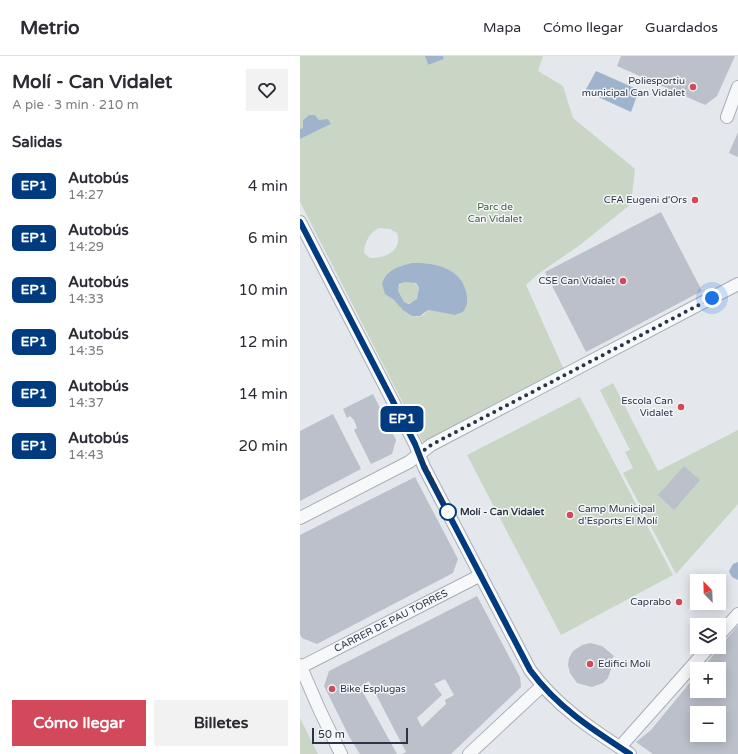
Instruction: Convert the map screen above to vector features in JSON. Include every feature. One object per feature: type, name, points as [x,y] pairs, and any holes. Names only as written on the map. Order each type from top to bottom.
[{"type":"street","points":[[726,117],[738,87]]},
{"type":"street","points":[[300,222],[530,670],[542,686],[575,717],[625,751],[703,654]]},
{"type":"street","points":[[300,518],[409,462],[431,445],[738,284]]},
{"type":"street","name":"CARRER DE PAU TORRES","points":[[301,666],[481,575]]},
{"type":"street","points":[[726,627],[738,614]]},
{"type":"street","points":[[301,666],[320,711],[341,754]]},
{"type":"street","points":[[469,754],[542,686]]},
{"type":"green space","name":"Parc de Can Vidalet","points":[[300,56],[425,56],[428,65],[444,59],[443,56],[543,56],[538,71],[563,86],[573,118],[635,169],[631,204],[580,245],[538,274],[526,285],[565,372],[425,446],[300,202],[300,139],[331,124],[319,120],[315,115],[309,115],[303,120],[304,128],[300,129]],"holes":[[[380,228],[390,229],[397,233],[397,244],[395,249],[387,255],[370,258],[364,253],[365,245],[373,232]],[[412,263],[437,265],[452,271],[458,276],[463,283],[467,294],[467,302],[463,312],[455,315],[428,310],[424,315],[417,317],[388,296],[383,280],[396,268]]]},
{"type":"green space","points":[[408,281],[416,284],[419,292],[416,300],[408,303],[400,300],[397,292],[400,284]]},
{"type":"green space","points":[[613,383],[658,471],[738,430],[738,504],[676,574],[623,473],[633,468],[625,452],[630,450],[600,390]]},
{"type":"green space","name":"Camp Municipal d’Esports El Molí","points":[[580,397],[673,575],[561,635],[467,455]]},
{"type":"green space","points":[[300,718],[318,754],[300,754]]},
{"type":"water","points":[[425,56],[443,56],[444,59],[428,65]]},
{"type":"water","points":[[596,71],[639,90],[631,112],[585,91]]},
{"type":"water","points":[[309,115],[315,115],[319,120],[328,119],[331,124],[300,139],[300,129],[303,128],[303,120]]},
{"type":"water","points":[[412,263],[437,265],[452,271],[458,276],[463,283],[467,297],[467,304],[463,312],[455,315],[428,310],[420,316],[412,316],[385,294],[382,284],[387,275],[398,267]],"holes":[[[405,282],[416,283],[419,288],[417,299],[409,304],[404,302],[398,291],[399,284]]]},
{"type":"water","points":[[738,562],[738,580],[732,577],[729,571],[733,564]]},
{"type":"building","name":"Poliesportiu municipal Can Vidalet","points":[[621,56],[735,56],[717,96],[705,105],[617,66]]},
{"type":"building","points":[[738,132],[738,157],[729,153]]},
{"type":"building","name":"CSE Can Vidalet","points":[[661,212],[702,291],[586,352],[545,272]]},
{"type":"building","points":[[373,394],[396,440],[392,454],[371,464],[354,430],[357,428],[354,420],[350,416],[347,418],[343,409]]},
{"type":"building","points":[[333,414],[361,469],[300,501],[300,431]]},
{"type":"building","points":[[684,466],[700,480],[674,510],[658,495]]},
{"type":"building","points":[[415,477],[458,559],[453,573],[317,644],[302,638],[300,634],[300,535]]},
{"type":"building","points":[[477,596],[520,677],[521,687],[451,754],[402,754],[406,752],[369,681],[360,687],[397,754],[360,754],[350,738],[324,686],[329,671]],"holes":[[[445,679],[454,695],[445,700],[446,704],[422,727],[417,718],[442,695],[434,684]]]},
{"type":"building","points":[[738,625],[738,754],[653,754],[636,742],[651,730],[690,683],[690,698],[726,698],[726,662],[708,662],[714,654],[726,654],[726,640]]},
{"type":"building","name":"Edifici Molí","points":[[590,643],[602,646],[614,656],[611,660],[612,666],[608,678],[603,683],[592,687],[577,683],[570,673],[568,665],[569,658],[573,651],[582,645]]},
{"type":"bus line","name":"EP1","points":[[300,222],[415,444],[424,467],[530,670],[542,686],[575,717],[630,754]]},
{"type":"place","name":"Poliesportiu municipal Can Vidalet","points":[[693,87]]},
{"type":"place","name":"CFA Eugeni d'Ors","points":[[695,200]]},
{"type":"place","name":"CSE Can Vidalet","points":[[623,281]]},
{"type":"place","name":"Escola Can Vidalet","points":[[681,407]]},
{"type":"place","name":"Molí - Can Vidalet","points":[[448,512]]},
{"type":"place","name":"Camp Municipal d’Esports El Molí","points":[[570,515]]},
{"type":"place","name":"Caprabo","points":[[679,602]]},
{"type":"place","name":"Edifici Molí","points":[[590,664]]},
{"type":"place","name":"Bike Esplugas","points":[[332,689]]},
{"type":"route","points":[[448,512],[424,467],[419,454],[431,445],[712,298]]}]
